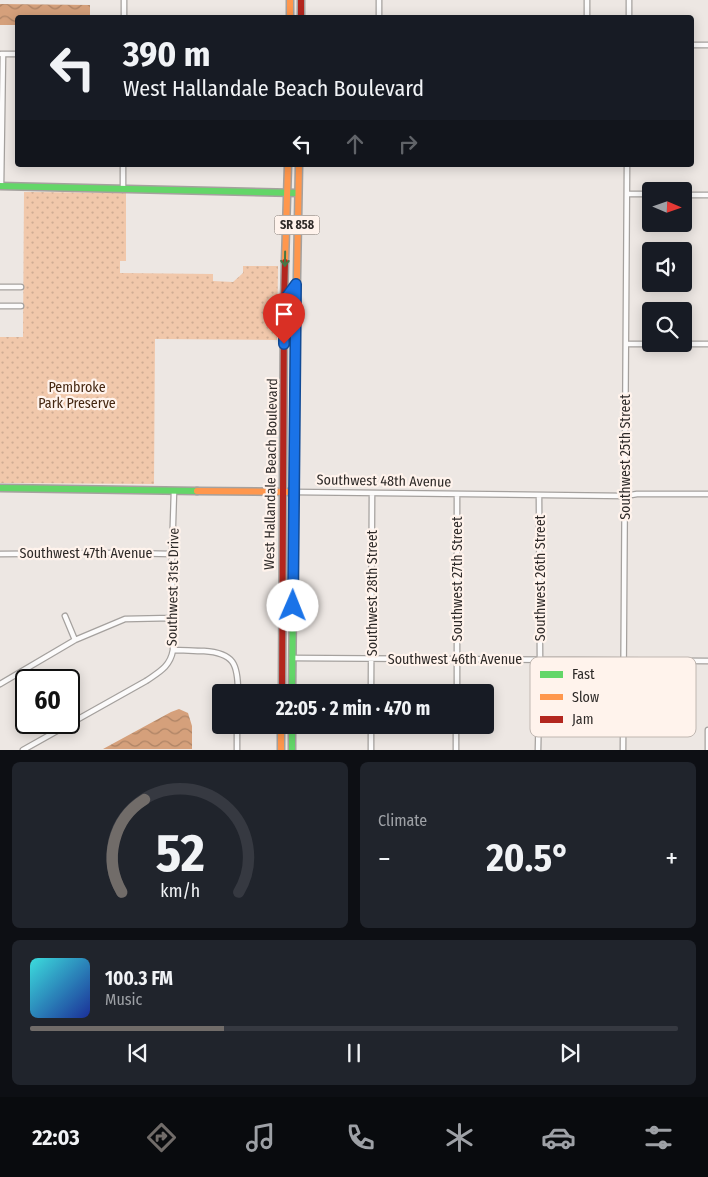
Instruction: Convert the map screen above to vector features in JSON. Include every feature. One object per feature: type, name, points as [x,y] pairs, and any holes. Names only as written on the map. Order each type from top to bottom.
[{"type":"main road","points":[[290,0],[290,15]]},
{"type":"main road","points":[[300,15],[301,0]]},
{"type":"main road","name":"West Hallandale Beach Boulevard","points":[[282,684],[284,303],[288,167]]},
{"type":"main road","name":"West Hallandale Beach Boulevard","points":[[292,684],[299,167]]},
{"type":"main road","points":[[0,186],[298,194]]},
{"type":"main road","points":[[284,303],[296,284]]},
{"type":"main road","name":"Southwest 48th Avenue","points":[[0,488],[294,492]]},
{"type":"main road","points":[[282,595],[287,607],[287,646],[292,658]]},
{"type":"main road","points":[[282,660],[288,668],[288,684]]},
{"type":"main road","points":[[281,734],[281,750]]},
{"type":"main road","points":[[292,734],[292,750]]},
{"type":"street","points":[[124,0],[124,15]]},
{"type":"street","points":[[379,0],[379,15]]},
{"type":"street","points":[[587,0],[587,15]]},
{"type":"street","points":[[629,0],[629,15]]},
{"type":"street","points":[[694,45],[708,44]]},
{"type":"street","points":[[0,186],[1,54],[15,54]]},
{"type":"street","points":[[123,167],[123,189]]},
{"type":"street","name":"Southwest 25th Street","points":[[624,657],[627,167]]},
{"type":"street","points":[[627,194],[642,194]]},
{"type":"street","points":[[692,194],[708,195]]},
{"type":"street","points":[[0,287],[21,287]]},
{"type":"street","points":[[0,306],[21,306]]},
{"type":"street","points":[[626,344],[708,344]]},
{"type":"street","name":"Southwest 31st Drive","points":[[23,750],[146,681],[164,669],[171,658],[174,491]]},
{"type":"street","name":"Southwest 48th Avenue","points":[[294,492],[539,496],[708,494]]},
{"type":"street","name":"Southwest 28th Street","points":[[371,684],[372,494]]},
{"type":"street","name":"Southwest 27th Street","points":[[457,495],[457,684]]},
{"type":"street","name":"Southwest 26th Street","points":[[539,496],[540,657]]},
{"type":"street","name":"Southwest 47th Avenue","points":[[0,554],[123,552],[172,554]]},
{"type":"street","points":[[66,616],[75,640]]},
{"type":"street","points":[[0,684],[75,640],[125,620],[172,618]]},
{"type":"street","points":[[172,650],[218,652],[226,655],[235,668],[238,684]]},
{"type":"street","name":"Southwest 46th Avenue","points":[[292,658],[530,660]]},
{"type":"street","points":[[708,730],[708,750]]},
{"type":"street","points":[[237,750],[238,734]]},
{"type":"street","points":[[371,734],[371,750]]},
{"type":"street","points":[[456,734],[456,750]]},
{"type":"street","name":"Southwest 26th Street","points":[[538,737],[538,750]]},
{"type":"street","name":"Southwest 25th Street","points":[[623,737],[623,750]]},
{"type":"green space","name":"Pembroke Park Preserve","points":[[24,192],[126,193],[126,261],[120,261],[120,273],[213,274],[213,281],[233,282],[243,273],[243,266],[278,266],[277,340],[155,339],[154,484],[0,483],[0,337],[23,337]]},
{"type":"water","points":[[0,4],[90,5],[90,15],[15,15],[15,25],[0,25]]},
{"type":"water","points":[[179,709],[188,713],[192,726],[192,749],[103,749],[171,712]]},
{"type":"traffic: fast","points":[[0,186],[298,193]]},
{"type":"traffic: fast","points":[[292,684],[296,330]]},
{"type":"traffic: fast","points":[[0,488],[197,491]]},
{"type":"traffic: fast","points":[[292,734],[292,750]]},
{"type":"traffic: slow","points":[[290,0],[290,15]]},
{"type":"traffic: slow","points":[[285,262],[288,167]]},
{"type":"traffic: slow","points":[[296,330],[299,167]]},
{"type":"traffic: slow","points":[[197,491],[294,492]]},
{"type":"traffic: slow","points":[[281,734],[281,750]]},
{"type":"traffic: jam","points":[[301,0],[301,15]]},
{"type":"traffic: jam","points":[[282,684],[285,262]]},
{"type":"route","points":[[284,344],[284,303],[296,284],[293,606]]}]
